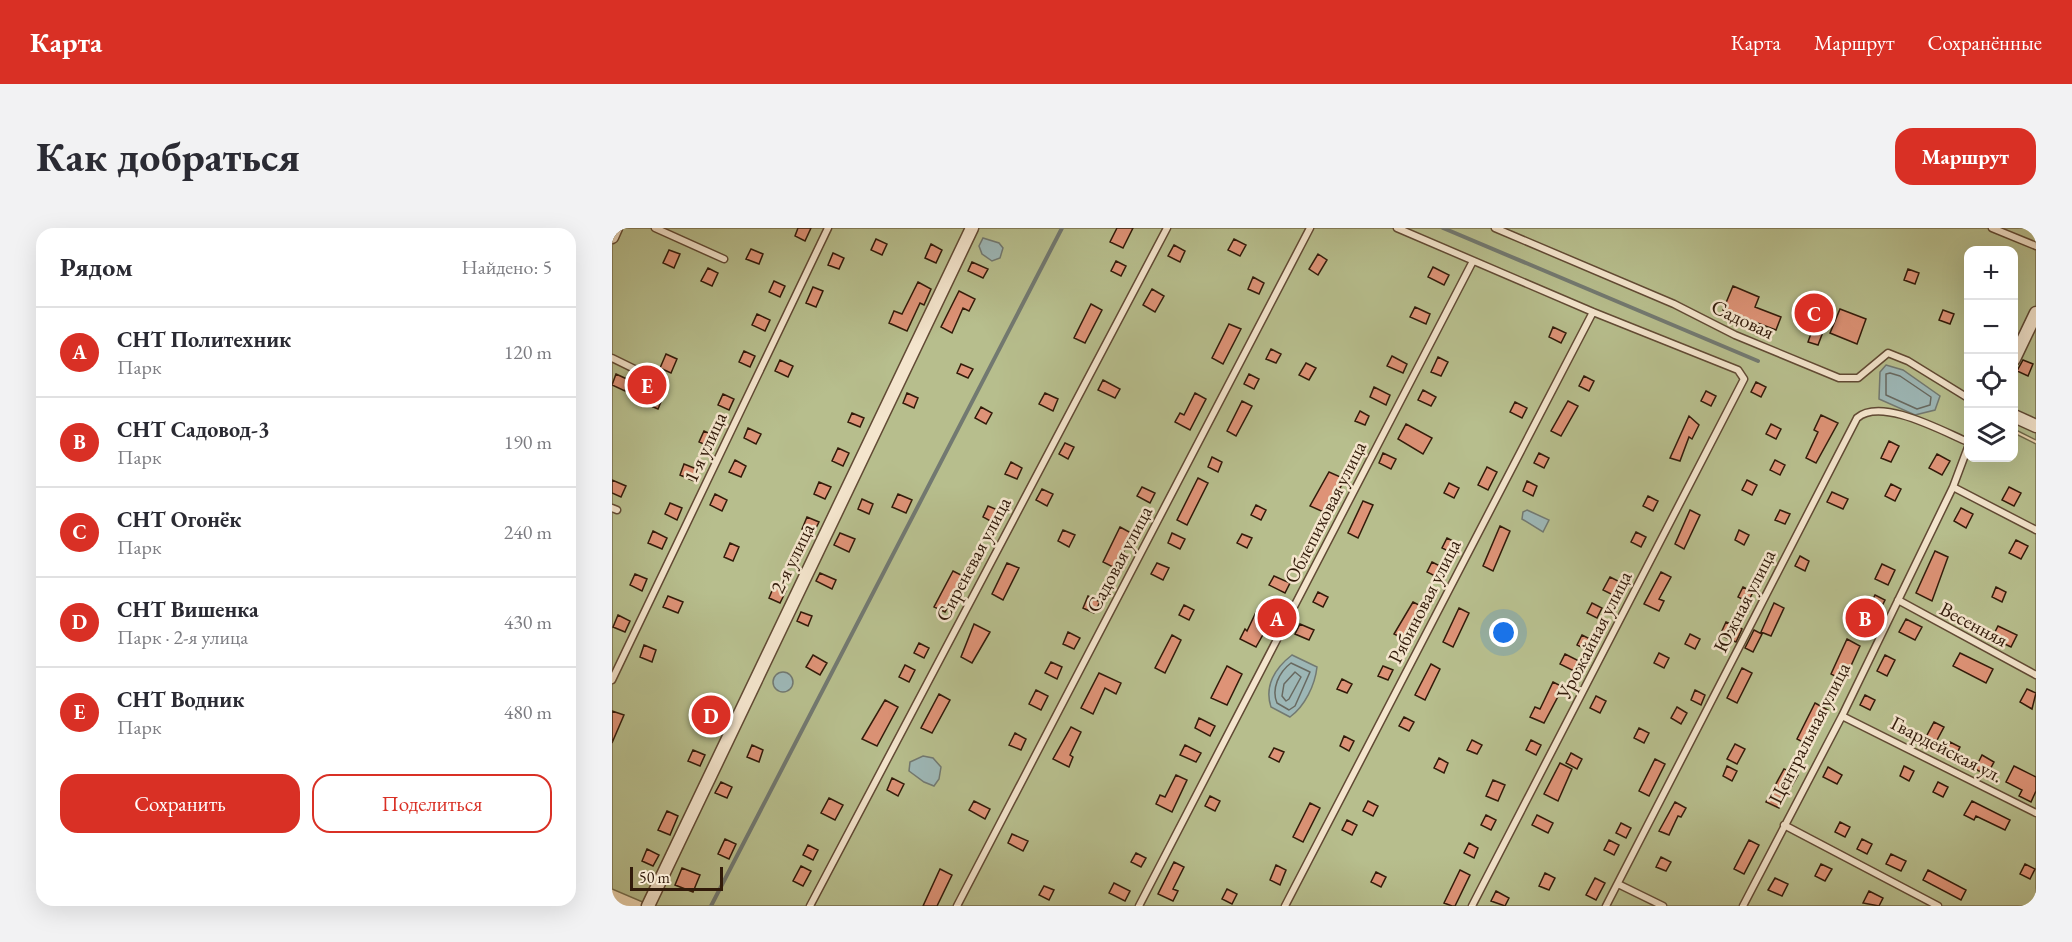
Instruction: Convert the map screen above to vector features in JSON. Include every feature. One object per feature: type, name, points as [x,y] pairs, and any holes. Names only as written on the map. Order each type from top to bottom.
[{"type":"street","points":[[612,237],[616,228]]},
{"type":"street","name":"2-я улица","points":[[648,906],[972,228]]},
{"type":"street","points":[[2016,354],[2036,313]]},
{"type":"street","points":[[2018,418],[2036,426]]},
{"type":"lane","points":[[655,228],[724,259]]},
{"type":"lane","name":"1-я улица","points":[[612,680],[828,228]]},
{"type":"lane","name":"Сиреневая улица","points":[[810,906],[1167,228]]},
{"type":"lane","name":"Садовая улица","points":[[957,906],[1310,228]]},
{"type":"lane","points":[[1397,228],[1593,312]]},
{"type":"lane","name":"Садовая","points":[[1495,228],[1674,304],[1735,335],[1839,378],[1858,378],[1888,353],[1908,361],[1964,396]]},
{"type":"lane","points":[[1992,228],[2036,246]]},
{"type":"lane","name":"Облепиховая улица","points":[[1139,906],[1473,261]]},
{"type":"lane","name":"Урожайная улица","points":[[1472,906],[1744,379],[1738,370],[1593,312]]},
{"type":"lane","name":"Рябиновая улица","points":[[1285,906],[1593,312]]},
{"type":"lane","points":[[612,358],[663,383]]},
{"type":"lane","name":"Южная улица","points":[[1606,906],[1857,418],[1869,411],[1887,411],[1964,440]]},
{"type":"lane","name":"Центральная улица","points":[[1743,906],[1842,716],[1953,487],[1964,458]]},
{"type":"lane","points":[[1953,487],[2036,530]]},
{"type":"lane","name":"Весенняя","points":[[1898,600],[2036,675]]},
{"type":"lane","name":"Гвардейская ул.","points":[[1842,716],[2036,813]]},
{"type":"lane","points":[[1784,825],[1938,906]]},
{"type":"lane","points":[[1618,884],[1663,906]]},
{"type":"green space","points":[[612,228],[2036,228],[2036,440],[2018,431],[2018,246],[1964,246],[1964,437],[1898,412],[1964,440],[1964,462],[2018,462],[2018,435],[2036,444],[2036,906],[652,906],[612,889]]},
{"type":"water","points":[[983,238],[999,243],[1003,248],[1000,258],[992,261],[982,254],[979,246]]},
{"type":"water","points":[[1886,365],[1903,370],[1940,396],[1935,410],[1915,415],[1879,399],[1880,372]]},
{"type":"water","points":[[1527,510],[1549,520],[1543,532],[1522,519],[1523,512]]},
{"type":"water","points":[[1292,655],[1317,667],[1308,695],[1290,717],[1271,707],[1269,692],[1272,678]]},
{"type":"water","points":[[779,672],[787,672],[793,678],[793,686],[787,692],[779,692],[773,686],[773,678]]},
{"type":"water","points":[[923,756],[933,758],[941,767],[939,779],[934,786],[909,771],[910,762]]},
{"type":"building","points":[[798,228],[811,228],[805,241],[795,236]]},
{"type":"building","points":[[1117,228],[1133,228],[1123,248],[1110,242]]},
{"type":"building","points":[[876,239],[887,244],[882,255],[871,250]]},
{"type":"building","points":[[1234,239],[1246,245],[1240,256],[1228,250]]},
{"type":"building","points":[[931,244],[942,250],[936,263],[925,258]]},
{"type":"building","points":[[1174,245],[1185,251],[1180,262],[1168,256]]},
{"type":"building","points":[[751,249],[763,254],[759,264],[746,259]]},
{"type":"building","points":[[669,250],[680,254],[674,268],[663,263]]},
{"type":"building","points":[[833,253],[844,258],[839,269],[828,265]]},
{"type":"building","points":[[1318,254],[1327,260],[1318,275],[1309,269]]},
{"type":"building","points":[[1116,261],[1126,266],[1121,276],[1111,271]]},
{"type":"building","points":[[972,262],[988,269],[983,278],[968,271]]},
{"type":"building","points":[[1433,267],[1449,275],[1444,285],[1428,277]]},
{"type":"building","points":[[708,268],[718,273],[712,286],[701,281]]},
{"type":"building","points":[[1908,269],[1919,273],[1915,284],[1904,280]]},
{"type":"building","points":[[1253,277],[1264,283],[1259,294],[1248,289]]},
{"type":"building","points":[[774,281],[785,286],[780,297],[769,292]]},
{"type":"building","points":[[918,282],[931,289],[924,305],[920,303],[907,331],[889,323],[894,311],[902,314]]},
{"type":"building","points":[[1733,286],[1759,297],[1755,307],[1781,317],[1776,330],[1723,310]]},
{"type":"building","points":[[813,287],[823,291],[816,307],[806,303]]},
{"type":"building","points":[[1152,289],[1164,296],[1155,312],[1143,305]]},
{"type":"building","points":[[959,291],[975,299],[969,311],[963,308],[952,333],[941,327]]},
{"type":"building","points":[[1091,304],[1102,310],[1085,343],[1074,338]]},
{"type":"building","points":[[1415,307],[1430,314],[1426,324],[1410,317]]},
{"type":"building","points":[[1840,309],[1866,319],[1857,344],[1830,333]]},
{"type":"building","points":[[1943,310],[1954,314],[1950,324],[1939,320]]},
{"type":"building","points":[[757,314],[770,320],[765,331],[752,325]]},
{"type":"building","points":[[1229,324],[1241,329],[1223,364],[1212,358]]},
{"type":"building","points":[[1553,327],[1566,333],[1561,343],[1549,337]]},
{"type":"building","points":[[1813,328],[1823,332],[1818,345],[1808,342]]},
{"type":"building","points":[[1271,349],[1281,354],[1276,363],[1266,359]]},
{"type":"building","points":[[744,351],[755,356],[750,367],[739,362]]},
{"type":"building","points":[[666,354],[677,359],[671,373],[660,368]]},
{"type":"building","points":[[1392,356],[1407,364],[1403,373],[1387,366]]},
{"type":"building","points":[[1438,357],[1448,362],[1441,376],[1431,372]]},
{"type":"building","points":[[780,360],[793,366],[788,377],[775,371]]},
{"type":"building","points":[[2023,360],[2033,364],[2028,376],[2018,371]]},
{"type":"building","points":[[1306,363],[1316,368],[1309,380],[1299,375]]},
{"type":"building","points":[[961,364],[973,369],[968,378],[957,373]]},
{"type":"building","points":[[616,374],[629,380],[625,391],[612,385]]},
{"type":"building","points":[[1249,374],[1259,379],[1254,389],[1244,384]]},
{"type":"building","points":[[1584,376],[1594,381],[1589,391],[1579,386]]},
{"type":"building","points":[[1103,380],[1120,389],[1115,398],[1098,390]]},
{"type":"building","points":[[1756,382],[1766,387],[1761,397],[1751,392]]},
{"type":"building","points":[[1374,387],[1390,395],[1386,405],[1370,397]]},
{"type":"building","points":[[1423,390],[1436,397],[1431,406],[1418,400]]},
{"type":"building","points":[[650,391],[663,397],[658,409],[644,403]]},
{"type":"building","points":[[1706,391],[1716,396],[1711,406],[1701,401]]},
{"type":"building","points":[[907,393],[918,398],[914,408],[903,403]]},
{"type":"building","points":[[1045,393],[1058,399],[1053,411],[1039,404]]},
{"type":"building","points":[[1195,393],[1206,399],[1190,430],[1175,422],[1180,413],[1184,415]]},
{"type":"building","points":[[723,394],[734,399],[729,410],[718,405]]},
{"type":"building","points":[[1242,401],[1252,406],[1236,436],[1227,431]]},
{"type":"building","points":[[1568,401],[1578,406],[1561,436],[1551,431]]},
{"type":"building","points":[[1515,402],[1527,408],[1522,418],[1510,412]]},
{"type":"building","points":[[981,407],[992,413],[986,424],[975,418]]},
{"type":"building","points":[[1360,411],[1369,416],[1365,425],[1355,421]]},
{"type":"building","points":[[852,413],[864,418],[860,427],[848,422]]},
{"type":"building","points":[[1821,415],[1838,423],[1816,463],[1806,458],[1818,432],[1814,430]]},
{"type":"building","points":[[1689,416],[1699,425],[1692,439],[1689,437],[1680,461],[1670,458]]},
{"type":"building","points":[[1406,424],[1432,438],[1423,454],[1398,439]]},
{"type":"building","points":[[1771,424],[1781,429],[1776,439],[1766,434]]},
{"type":"building","points":[[748,428],[761,434],[756,444],[744,438]]},
{"type":"building","points":[[704,431],[715,436],[710,447],[699,442]]},
{"type":"building","points":[[1889,441],[1899,446],[1891,462],[1881,458]]},
{"type":"building","points":[[1065,443],[1074,447],[1068,459],[1059,454]]},
{"type":"building","points":[[838,448],[849,453],[843,466],[832,461]]},
{"type":"building","points":[[1383,453],[1396,459],[1391,469],[1379,463]]},
{"type":"building","points":[[1539,453],[1549,458],[1544,468],[1534,463]]},
{"type":"building","points":[[1937,454],[1950,461],[1942,475],[1929,468]]},
{"type":"building","points":[[1212,457],[1222,462],[1218,472],[1208,467]]},
{"type":"building","points":[[735,460],[746,466],[741,477],[729,472]]},
{"type":"building","points":[[1775,460],[1785,465],[1780,475],[1770,470]]},
{"type":"building","points":[[1011,462],[1022,468],[1017,479],[1005,474]]},
{"type":"building","points":[[684,464],[699,470],[694,481],[680,475]]},
{"type":"building","points":[[1487,467],[1497,472],[1488,490],[1478,485]]},
{"type":"building","points":[[1329,472],[1345,479],[1326,513],[1310,506]]},
{"type":"building","points":[[1198,478],[1208,483],[1187,525],[1177,520]]},
{"type":"building","points":[[612,480],[626,486],[621,497],[612,493]]},
{"type":"building","points":[[1747,480],[1757,485],[1752,495],[1742,490]]},
{"type":"building","points":[[1527,481],[1537,486],[1533,496],[1523,491]]},
{"type":"building","points":[[819,482],[831,487],[825,499],[814,494]]},
{"type":"building","points":[[1449,483],[1459,488],[1454,498],[1444,493]]},
{"type":"building","points":[[1891,484],[1901,489],[1895,501],[1885,496]]},
{"type":"building","points":[[1142,487],[1155,493],[1150,503],[1137,496]]},
{"type":"building","points":[[2009,487],[2021,493],[2014,506],[2002,500]]},
{"type":"building","points":[[1042,489],[1053,494],[1047,506],[1036,500]]},
{"type":"building","points":[[1832,492],[1848,499],[1843,509],[1827,502]]},
{"type":"building","points":[[715,494],[727,500],[722,511],[710,505]]},
{"type":"building","points":[[898,494],[912,500],[906,513],[892,507]]},
{"type":"building","points":[[1648,496],[1658,501],[1653,511],[1643,506]]},
{"type":"building","points":[[862,499],[873,504],[869,514],[858,509]]},
{"type":"building","points":[[1363,501],[1373,505],[1358,538],[1348,533]]},
{"type":"building","points":[[670,503],[682,508],[677,520],[665,514]]},
{"type":"building","points":[[1256,505],[1266,510],[1261,520],[1251,515]]},
{"type":"building","points":[[988,506],[1000,511],[994,523],[983,517]]},
{"type":"building","points":[[1961,508],[1973,514],[1966,528],[1954,521]]},
{"type":"building","points":[[1690,510],[1700,515],[1684,549],[1675,544]]},
{"type":"building","points":[[1780,510],[1790,514],[1785,524],[1775,520]]},
{"type":"building","points":[[807,517],[819,522],[813,534],[802,529]]},
{"type":"building","points":[[1500,526],[1510,531],[1493,571],[1483,566]]},
{"type":"building","points":[[1120,527],[1133,534],[1115,568],[1103,562]]},
{"type":"building","points":[[1063,530],[1075,535],[1069,547],[1058,541]]},
{"type":"building","points":[[1739,530],[1749,535],[1744,545],[1735,540]]},
{"type":"building","points":[[653,531],[667,538],[662,549],[648,543]]},
{"type":"building","points":[[1636,532],[1646,537],[1641,547],[1631,542]]},
{"type":"building","points":[[840,533],[855,539],[849,552],[834,545]]},
{"type":"building","points":[[1172,533],[1185,539],[1180,549],[1168,543]]},
{"type":"building","points":[[1242,534],[1252,538],[1247,548],[1237,543]]},
{"type":"building","points":[[1447,538],[1457,543],[1452,553],[1442,548]]},
{"type":"building","points":[[2016,540],[2028,546],[2021,559],[2009,553]]},
{"type":"building","points":[[730,543],[739,547],[733,561],[724,557]]},
{"type":"building","points":[[1935,551],[1948,557],[1932,601],[1916,593]]},
{"type":"building","points":[[1800,556],[1809,561],[1805,571],[1795,566]]},
{"type":"building","points":[[1432,562],[1442,567],[1437,577],[1427,572]]},
{"type":"building","points":[[1007,563],[1019,568],[1003,600],[992,594]]},
{"type":"building","points":[[1157,563],[1169,568],[1163,580],[1151,574]]},
{"type":"building","points":[[1882,564],[1895,570],[1888,585],[1875,579]]},
{"type":"building","points":[[953,571],[965,577],[945,612],[934,607]]},
{"type":"building","points":[[1661,572],[1671,577],[1659,599],[1664,601],[1659,611],[1644,604]]},
{"type":"building","points":[[820,573],[836,580],[832,589],[816,581]]},
{"type":"building","points":[[635,574],[647,579],[642,591],[630,585]]},
{"type":"building","points":[[1274,576],[1290,583],[1285,593],[1269,585]]},
{"type":"building","points":[[1610,577],[1620,582],[1613,595],[1603,590]]},
{"type":"building","points":[[774,586],[786,591],[780,603],[769,598]]},
{"type":"building","points":[[1743,587],[1753,592],[1748,602],[1738,597]]},
{"type":"building","points":[[1996,587],[2006,592],[2002,602],[1992,597]]},
{"type":"building","points":[[1318,592],[1328,597],[1323,607],[1313,602]]},
{"type":"building","points":[[1875,595],[1885,600],[1880,610],[1870,605]]},
{"type":"building","points":[[668,596],[683,602],[678,613],[663,607]]},
{"type":"building","points":[[1088,596],[1100,602],[1094,613],[1083,608]]},
{"type":"building","points":[[1413,602],[1423,607],[1408,641],[1394,634]]},
{"type":"building","points":[[1592,603],[1602,608],[1597,618],[1587,613]]},
{"type":"building","points":[[1774,603],[1784,608],[1771,636],[1761,632]]},
{"type":"building","points":[[1184,605],[1194,610],[1189,620],[1179,615]]},
{"type":"building","points":[[1258,608],[1274,615],[1256,647],[1240,639],[1245,629],[1247,631]]},
{"type":"building","points":[[1459,608],[1469,613],[1453,647],[1443,642]]},
{"type":"building","points":[[801,612],[812,616],[808,626],[797,621]]},
{"type":"building","points":[[618,615],[630,621],[625,632],[613,627]]},
{"type":"building","points":[[1906,619],[1922,627],[1915,640],[1899,632]]},
{"type":"building","points":[[1726,622],[1742,629],[1736,642],[1720,635]]},
{"type":"building","points":[[974,624],[990,632],[972,663],[961,657]]},
{"type":"building","points":[[1300,624],[1314,630],[1309,640],[1295,634]]},
{"type":"building","points":[[1998,626],[2017,635],[2011,647],[1992,638]]},
{"type":"building","points":[[1754,630],[1762,634],[1753,652],[1745,648]]},
{"type":"building","points":[[1068,632],[1080,638],[1074,649],[1063,644]]},
{"type":"building","points":[[1690,634],[1700,639],[1695,649],[1685,644]]},
{"type":"building","points":[[1172,635],[1181,640],[1165,673],[1155,668]]},
{"type":"building","points":[[1582,635],[1592,640],[1587,650],[1577,645]]},
{"type":"building","points":[[1847,639],[1860,646],[1844,681],[1831,674]]},
{"type":"building","points":[[919,643],[929,648],[924,658],[914,653]]},
{"type":"building","points":[[644,645],[656,650],[652,662],[640,657]]},
{"type":"building","points":[[1659,653],[1669,658],[1664,668],[1654,663]]},
{"type":"building","points":[[1960,653],[1993,669],[1986,683],[1953,666]]},
{"type":"building","points":[[1565,654],[1579,661],[1574,671],[1560,664]]},
{"type":"building","points":[[813,655],[827,663],[820,675],[806,667]]},
{"type":"building","points":[[1885,655],[1895,660],[1887,676],[1877,671]]},
{"type":"building","points":[[1051,662],[1062,667],[1057,679],[1045,673]]},
{"type":"building","points":[[1431,664],[1440,669],[1425,700],[1415,695]]},
{"type":"building","points":[[905,665],[915,670],[909,682],[899,677]]},
{"type":"building","points":[[1227,666],[1242,674],[1227,705],[1211,698]]},
{"type":"building","points":[[1383,666],[1393,670],[1388,680],[1378,676]]},
{"type":"building","points":[[1742,668],[1752,673],[1737,703],[1727,698]]},
{"type":"building","points":[[1099,673],[1121,683],[1116,694],[1105,688],[1093,714],[1081,708]]},
{"type":"building","points":[[1342,679],[1352,684],[1347,693],[1337,689]]},
{"type":"building","points":[[1553,682],[1563,687],[1544,723],[1530,717],[1535,707],[1540,709]]},
{"type":"building","points":[[2027,689],[2036,693],[2032,709],[2020,702]]},
{"type":"building","points":[[1036,690],[1048,696],[1041,710],[1029,704]]},
{"type":"building","points":[[1695,690],[1705,695],[1701,705],[1691,700]]},
{"type":"building","points":[[939,694],[950,700],[932,733],[921,728]]},
{"type":"building","points":[[1865,695],[1875,700],[1870,710],[1860,705]]},
{"type":"building","points":[[1596,696],[1606,701],[1600,713],[1590,708]]},
{"type":"building","points":[[885,700],[898,707],[877,746],[862,739]]},
{"type":"building","points":[[1815,703],[1828,710],[1810,746],[1797,739]]},
{"type":"building","points":[[1677,707],[1687,713],[1681,724],[1671,718]]},
{"type":"building","points":[[612,711],[624,715],[612,743]]},
{"type":"building","points":[[1404,717],[1414,722],[1409,731],[1399,726]]},
{"type":"building","points":[[1199,718],[1215,726],[1210,736],[1195,728]]},
{"type":"building","points":[[1934,722],[1944,727],[1936,742],[1926,737]]},
{"type":"building","points":[[1071,727],[1081,732],[1070,755],[1073,757],[1069,767],[1053,759]]},
{"type":"building","points":[[1639,728],[1649,733],[1644,743],[1634,738]]},
{"type":"building","points":[[1015,733],[1026,739],[1021,750],[1009,745]]},
{"type":"building","points":[[1344,736],[1354,741],[1349,751],[1340,746]]},
{"type":"building","points":[[1472,740],[1482,745],[1477,754],[1467,750]]},
{"type":"building","points":[[1531,740],[1541,745],[1536,755],[1526,750]]},
{"type":"building","points":[[1950,742],[1960,747],[1955,757],[1945,752]]},
{"type":"building","points":[[1735,744],[1745,749],[1737,764],[1727,759]]},
{"type":"building","points":[[752,745],[763,750],[759,762],[747,757]]},
{"type":"building","points":[[1185,745],[1201,753],[1196,762],[1180,755]]},
{"type":"building","points":[[1274,748],[1284,752],[1279,762],[1269,757]]},
{"type":"building","points":[[693,750],[705,755],[700,766],[688,761]]},
{"type":"building","points":[[1571,753],[1582,759],[1577,769],[1566,763]]},
{"type":"building","points":[[1982,755],[1994,762],[1987,775],[1975,769]]},
{"type":"building","points":[[1439,758],[1448,763],[1444,773],[1434,768]]},
{"type":"building","points":[[1655,759],[1665,764],[1649,796],[1639,791]]},
{"type":"building","points":[[1560,763],[1572,769],[1558,801],[1544,794]]},
{"type":"building","points":[[1727,766],[1737,771],[1732,781],[1723,776]]},
{"type":"building","points":[[1904,766],[1914,771],[1909,781],[1900,776]]},
{"type":"building","points":[[2014,766],[2036,777],[2036,791],[2031,802],[2019,796],[2022,790],[2006,782]]},
{"type":"building","points":[[1828,767],[1842,775],[1837,784],[1823,777]]},
{"type":"building","points":[[1784,769],[1798,775],[1779,808],[1766,802]]},
{"type":"building","points":[[1176,775],[1187,780],[1172,812],[1156,804],[1160,795],[1165,797]]},
{"type":"building","points":[[892,778],[904,784],[898,796],[887,790]]},
{"type":"building","points":[[1493,780],[1505,785],[1498,801],[1486,796]]},
{"type":"building","points":[[721,782],[732,787],[727,798],[715,793]]},
{"type":"building","points":[[1938,782],[1948,787],[1943,797],[1933,792]]},
{"type":"building","points":[[1210,796],[1220,801],[1215,811],[1205,806]]},
{"type":"building","points":[[829,798],[843,805],[835,820],[821,813]]},
{"type":"building","points":[[974,801],[990,809],[985,819],[969,810]]},
{"type":"building","points":[[1368,801],[1378,806],[1373,816],[1363,811]]},
{"type":"building","points":[[1972,801],[2010,820],[2005,830],[1976,816],[1974,820],[1964,815]]},
{"type":"building","points":[[1675,802],[1686,808],[1681,817],[1678,816],[1669,835],[1659,831]]},
{"type":"building","points":[[1310,803],[1320,808],[1303,842],[1293,837]]},
{"type":"building","points":[[667,811],[678,816],[670,835],[658,830]]},
{"type":"building","points":[[1486,815],[1496,820],[1491,830],[1481,825]]},
{"type":"building","points":[[1537,815],[1553,823],[1548,833],[1532,825]]},
{"type":"building","points":[[1347,820],[1357,825],[1352,835],[1342,830]]},
{"type":"building","points":[[1840,822],[1850,827],[1845,837],[1835,832]]},
{"type":"building","points":[[1621,823],[1631,828],[1626,838],[1616,833]]},
{"type":"building","points":[[1012,834],[1028,841],[1023,851],[1008,843]]},
{"type":"building","points":[[725,839],[736,844],[729,859],[718,854]]},
{"type":"building","points":[[1862,839],[1872,844],[1867,854],[1857,849]]},
{"type":"building","points":[[1609,840],[1619,845],[1614,855],[1604,850]]},
{"type":"building","points":[[1749,840],[1759,845],[1744,874],[1734,869]]},
{"type":"building","points":[[1469,843],[1478,848],[1474,858],[1464,853]]},
{"type":"building","points":[[808,845],[818,850],[813,860],[803,855]]},
{"type":"building","points":[[647,849],[659,855],[653,866],[642,861]]},
{"type":"building","points":[[1136,853],[1146,858],[1141,867],[1131,862]]},
{"type":"building","points":[[1891,854],[1906,861],[1901,871],[1886,864]]},
{"type":"building","points":[[1661,857],[1671,862],[1666,871],[1656,867]]},
{"type":"building","points":[[1174,862],[1184,867],[1173,889],[1178,891],[1173,901],[1158,894]]},
{"type":"building","points":[[1821,864],[1832,869],[1825,881],[1815,876]]},
{"type":"building","points":[[2025,864],[2035,869],[2030,879],[2020,874]]},
{"type":"building","points":[[1276,865],[1286,870],[1280,885],[1270,880]]},
{"type":"building","points":[[801,866],[811,871],[803,886],[793,881]]},
{"type":"building","points":[[682,868],[700,875],[693,892],[675,885]]},
{"type":"building","points":[[940,869],[952,875],[937,906],[923,906]]},
{"type":"building","points":[[1460,870],[1470,875],[1455,906],[1452,906],[1444,903]]},
{"type":"building","points":[[1928,870],[1966,890],[1961,900],[1923,880]]},
{"type":"building","points":[[1376,872],[1386,877],[1381,887],[1371,882]]},
{"type":"building","points":[[1545,873],[1555,878],[1549,890],[1539,886]]},
{"type":"building","points":[[1595,878],[1605,883],[1596,900],[1586,895]]},
{"type":"building","points":[[1775,878],[1788,884],[1782,896],[1768,890]]},
{"type":"building","points":[[1114,883],[1130,891],[1125,901],[1109,893]]},
{"type":"building","points":[[1044,886],[1054,890],[1049,900],[1039,895]]},
{"type":"building","points":[[1227,889],[1237,894],[1232,904],[1222,899]]},
{"type":"building","points":[[1496,891],[1509,898],[1505,906],[1491,901]]},
{"type":"building","points":[[1869,891],[1883,898],[1879,906],[1863,903]]},
{"type":"waterway","points":[[711,906],[1062,228]]},
{"type":"waterway","points":[[1443,228],[1758,361]]},
{"type":"place","name":"СНТ Огонёк","points":[[1814,313]]},
{"type":"place","name":"СНТ Водник","points":[[647,385]]},
{"type":"place","name":"СНТ Политехник","points":[[1277,618]]},
{"type":"place","name":"СНТ Садовод-3","points":[[1865,618]]},
{"type":"place","name":"СНТ Вишенка","points":[[711,715]]}]
